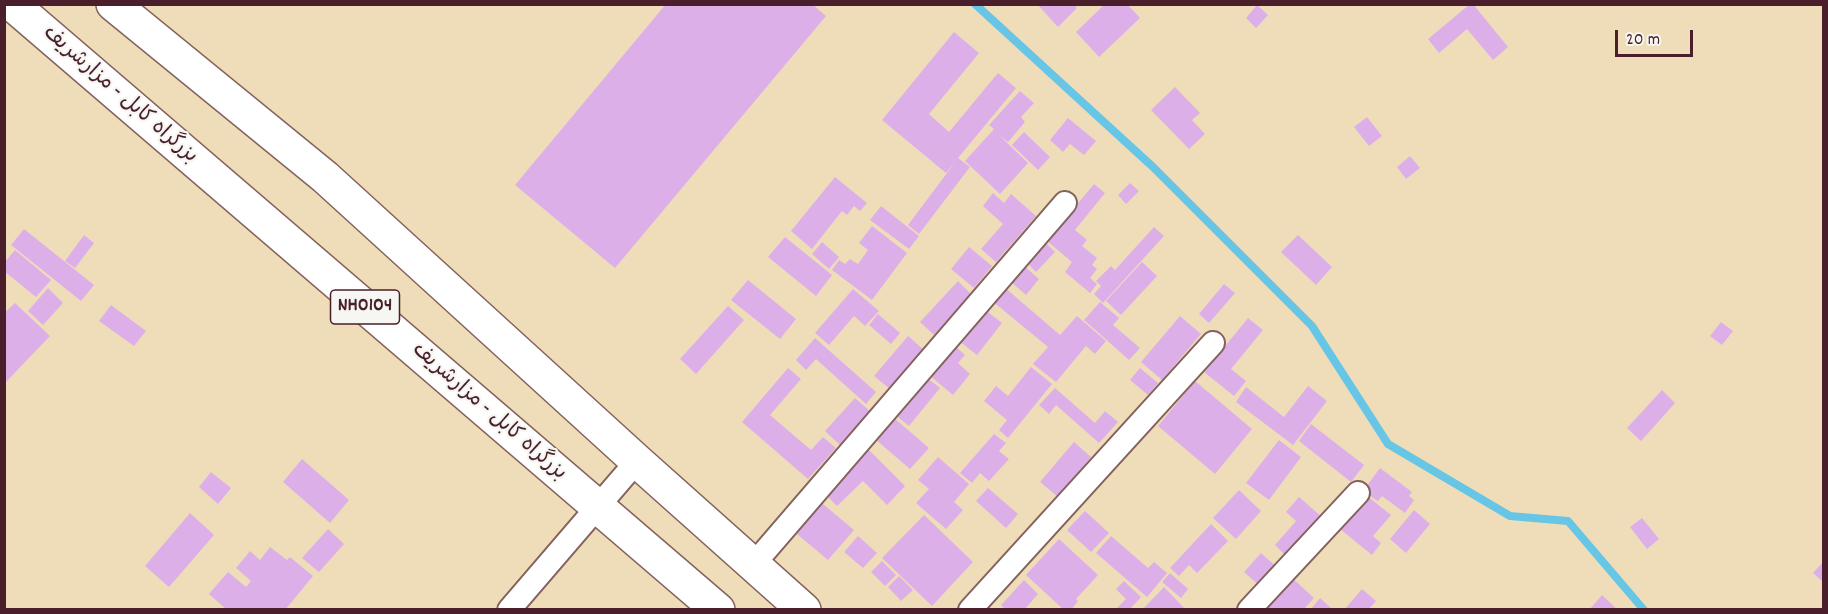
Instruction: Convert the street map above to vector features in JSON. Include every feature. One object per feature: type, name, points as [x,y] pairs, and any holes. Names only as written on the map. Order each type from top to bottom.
[{"type":"highway","name":"بزرگراه کابل - مزارشریف","points":[[12,4],[718,609]]},
{"type":"highway","points":[[113,4],[325,177],[637,461],[804,609]]},
{"type":"street","points":[[753,565],[1065,203]]},
{"type":"street","points":[[970,609],[1213,342]]},
{"type":"street","points":[[509,609],[637,461]]},
{"type":"street","points":[[1249,609],[1358,493]]},
{"type":"building","points":[[666,4],[812,4],[826,16],[615,268],[515,185]]},
{"type":"building","points":[[1037,4],[1074,4],[1077,8],[1058,27]]},
{"type":"building","points":[[1105,4],[1127,4],[1140,18],[1099,57],[1076,32]]},
{"type":"building","points":[[1470,4],[1473,4],[1508,47],[1493,60],[1467,29],[1439,53],[1428,39]]},
{"type":"building","points":[[1257,5],[1268,15],[1256,28],[1246,18]]},
{"type":"building","points":[[954,32],[979,53],[929,114],[949,132],[998,73],[1016,88],[958,158],[970,167],[919,234],[908,225],[956,161],[946,173],[882,120]]},
{"type":"building","points":[[1175,87],[1200,113],[1192,120],[1205,134],[1189,149],[1151,110]]},
{"type":"building","points":[[1020,91],[1034,103],[1021,117],[1025,122],[1008,142],[999,135],[1028,163],[1000,194],[965,161],[994,129],[989,125]]},
{"type":"building","points":[[1367,117],[1382,136],[1369,146],[1354,127]]},
{"type":"building","points":[[1068,118],[1096,141],[1084,155],[1070,144],[1063,152],[1050,140]]},
{"type":"building","points":[[1024,132],[1050,157],[1038,170],[1012,145]]},
{"type":"building","points":[[1410,156],[1420,168],[1406,179],[1397,167]]},
{"type":"building","points":[[835,177],[867,203],[860,211],[854,206],[847,215],[842,211],[812,249],[791,231]]},
{"type":"building","points":[[1130,183],[1139,191],[1126,204],[1118,195]]},
{"type":"building","points":[[1094,184],[1105,193],[1075,230],[1087,240],[1082,246],[1097,258],[1092,265],[1097,269],[1090,278],[1097,284],[1090,293],[1065,272],[1072,262],[1047,241]]},
{"type":"building","points":[[993,193],[1004,203],[1011,194],[1036,216],[996,262],[981,249],[1003,224],[983,206]]},
{"type":"building","points":[[881,206],[919,236],[909,249],[870,220]]},
{"type":"building","points":[[872,226],[907,253],[872,300],[832,270],[839,260],[845,264],[850,259],[858,264],[868,250],[859,243]]},
{"type":"building","points":[[1154,227],[1164,236],[1103,303],[1094,294],[1101,286],[1096,281],[1111,266],[1115,270]]},
{"type":"building","points":[[24,229],[94,285],[81,301],[11,245]]},
{"type":"building","points":[[84,235],[94,243],[75,268],[65,261]]},
{"type":"building","points":[[1298,235],[1332,267],[1316,285],[1281,252]]},
{"type":"building","points":[[785,237],[832,275],[816,296],[768,257]]},
{"type":"building","points":[[822,242],[839,257],[829,269],[812,254]]},
{"type":"building","points":[[1046,243],[1055,252],[1036,272],[1027,263]]},
{"type":"building","points":[[969,247],[992,266],[974,288],[951,269]]},
{"type":"building","points":[[15,250],[51,280],[36,297],[4,271],[4,263]]},
{"type":"building","points":[[1142,262],[1157,276],[1121,315],[1106,301]]},
{"type":"building","points":[[1023,265],[1039,279],[1026,295],[1010,281]]},
{"type":"building","points":[[748,280],[796,319],[780,339],[731,300]]},
{"type":"building","points":[[958,281],[971,294],[934,335],[920,322]]},
{"type":"building","points":[[1224,284],[1235,293],[1209,323],[1199,314]]},
{"type":"building","points":[[1003,286],[1060,335],[1077,316],[1106,341],[1095,354],[1086,346],[1056,382],[1033,364],[1048,347],[991,300]]},
{"type":"building","points":[[48,288],[63,303],[43,325],[28,311]]},
{"type":"building","points":[[853,289],[879,311],[865,326],[854,316],[829,345],[815,333]]},
{"type":"building","points":[[1100,302],[1119,318],[1113,325],[1140,348],[1129,360],[1084,320]]},
{"type":"building","points":[[15,303],[50,336],[4,384],[4,313]]},
{"type":"building","points":[[111,305],[146,331],[134,346],[99,321]]},
{"type":"building","points":[[728,306],[744,320],[696,374],[680,359]]},
{"type":"building","points":[[984,309],[1002,323],[977,355],[959,341]]},
{"type":"building","points":[[878,314],[900,333],[891,344],[869,325]]},
{"type":"building","points":[[1180,316],[1201,334],[1162,380],[1141,362]]},
{"type":"building","points":[[1248,318],[1263,330],[1231,369],[1246,381],[1234,396],[1204,372]]},
{"type":"building","points":[[1721,322],[1733,331],[1722,345],[1710,336]]},
{"type":"building","points":[[908,336],[924,350],[890,389],[874,376]]},
{"type":"building","points":[[815,338],[876,392],[866,404],[816,359],[806,370],[796,360]]},
{"type":"building","points":[[954,345],[965,355],[958,363],[970,374],[953,395],[929,375]]},
{"type":"building","points":[[1031,367],[1052,384],[1008,438],[999,430],[1007,420],[984,401],[996,386],[1008,396]]},
{"type":"building","points":[[788,368],[801,379],[770,415],[811,450],[823,437],[836,448],[808,479],[742,422]]},
{"type":"building","points":[[1140,368],[1158,383],[1148,395],[1130,380]]},
{"type":"building","points":[[926,377],[940,388],[909,426],[895,415]]},
{"type":"building","points":[[1195,381],[1252,429],[1215,474],[1158,426]]},
{"type":"building","points":[[1308,386],[1327,401],[1293,445],[1236,402],[1246,387],[1284,417]]},
{"type":"building","points":[[1055,388],[1095,423],[1105,411],[1118,422],[1099,443],[1056,405],[1049,414],[1039,405]]},
{"type":"building","points":[[1662,390],[1675,403],[1641,441],[1627,428]]},
{"type":"building","points":[[855,398],[871,412],[840,445],[825,431]]},
{"type":"building","points":[[894,418],[929,448],[910,469],[875,439]]},
{"type":"building","points":[[1311,424],[1364,465],[1351,482],[1299,441]]},
{"type":"building","points":[[994,434],[1006,443],[999,451],[1009,459],[989,481],[980,473],[972,483],[960,473]]},
{"type":"building","points":[[1279,440],[1301,457],[1269,500],[1246,483]]},
{"type":"building","points":[[1074,442],[1091,457],[1058,497],[1040,482]]},
{"type":"building","points":[[867,448],[905,486],[887,505],[863,481],[837,506],[823,492]]},
{"type":"building","points":[[938,457],[969,484],[954,502],[963,510],[946,529],[916,503],[929,489],[918,480]]},
{"type":"building","points":[[302,459],[349,500],[330,523],[283,482]]},
{"type":"building","points":[[1380,468],[1412,492],[1409,496],[1414,500],[1405,513],[1382,496],[1378,501],[1363,491]]},
{"type":"building","points":[[211,472],[231,488],[218,504],[199,487]]},
{"type":"building","points":[[988,488],[1018,514],[1006,528],[976,501]]},
{"type":"building","points":[[1239,490],[1261,511],[1236,539],[1213,518]]},
{"type":"building","points":[[1362,492],[1391,515],[1373,536],[1381,543],[1372,555],[1335,525]]},
{"type":"building","points":[[1299,497],[1323,518],[1288,558],[1275,545],[1296,521],[1286,512]]},
{"type":"building","points":[[817,499],[854,530],[828,560],[791,529]]},
{"type":"building","points":[[1414,510],[1430,524],[1406,553],[1390,539]]},
{"type":"building","points":[[1085,511],[1109,533],[1091,552],[1067,530]]},
{"type":"building","points":[[190,513],[214,535],[169,587],[145,566]]},
{"type":"building","points":[[924,515],[973,562],[932,606],[882,558]]},
{"type":"building","points":[[1642,518],[1659,539],[1647,549],[1630,527]]},
{"type":"building","points":[[1211,524],[1228,541],[1197,573],[1189,565],[1179,576],[1170,568]]},
{"type":"building","points":[[328,529],[344,544],[319,572],[302,558]]},
{"type":"building","points":[[858,536],[877,553],[863,568],[844,552]]},
{"type":"building","points":[[1111,536],[1148,568],[1154,562],[1167,573],[1147,597],[1096,553]]},
{"type":"building","points":[[1059,539],[1098,575],[1076,599],[1078,601],[1071,610],[1064,610],[1026,575]]},
{"type":"building","points":[[270,547],[287,560],[290,557],[313,576],[285,610],[227,610],[209,594],[228,572],[246,587],[251,581],[236,568],[250,551],[260,560]]},
{"type":"building","points":[[1261,553],[1280,570],[1263,589],[1244,572]]},
{"type":"building","points":[[882,561],[896,575],[885,586],[871,572]]},
{"type":"building","points":[[1824,561],[1824,583],[1813,573]]},
{"type":"building","points":[[1170,573],[1188,589],[1181,598],[1162,582]]},
{"type":"building","points":[[899,576],[913,590],[901,601],[888,587]]},
{"type":"building","points":[[1290,576],[1314,598],[1303,610],[1260,610]]},
{"type":"building","points":[[1024,580],[1038,594],[1024,610],[1006,610],[1001,605]]},
{"type":"building","points":[[1124,581],[1141,597],[1129,610],[1118,610],[1117,608],[1126,599],[1116,589]]},
{"type":"building","points":[[1164,587],[1186,610],[1142,610]]},
{"type":"building","points":[[1362,589],[1376,601],[1368,610],[1344,610]]},
{"type":"building","points":[[1602,595],[1618,610],[1589,610]]},
{"type":"building","points":[[1320,598],[1333,610],[1310,610]]},
{"type":"waterway","points":[[975,4],[1153,167],[1312,326],[1388,444],[1510,516],[1568,521],[1644,610]]}]
